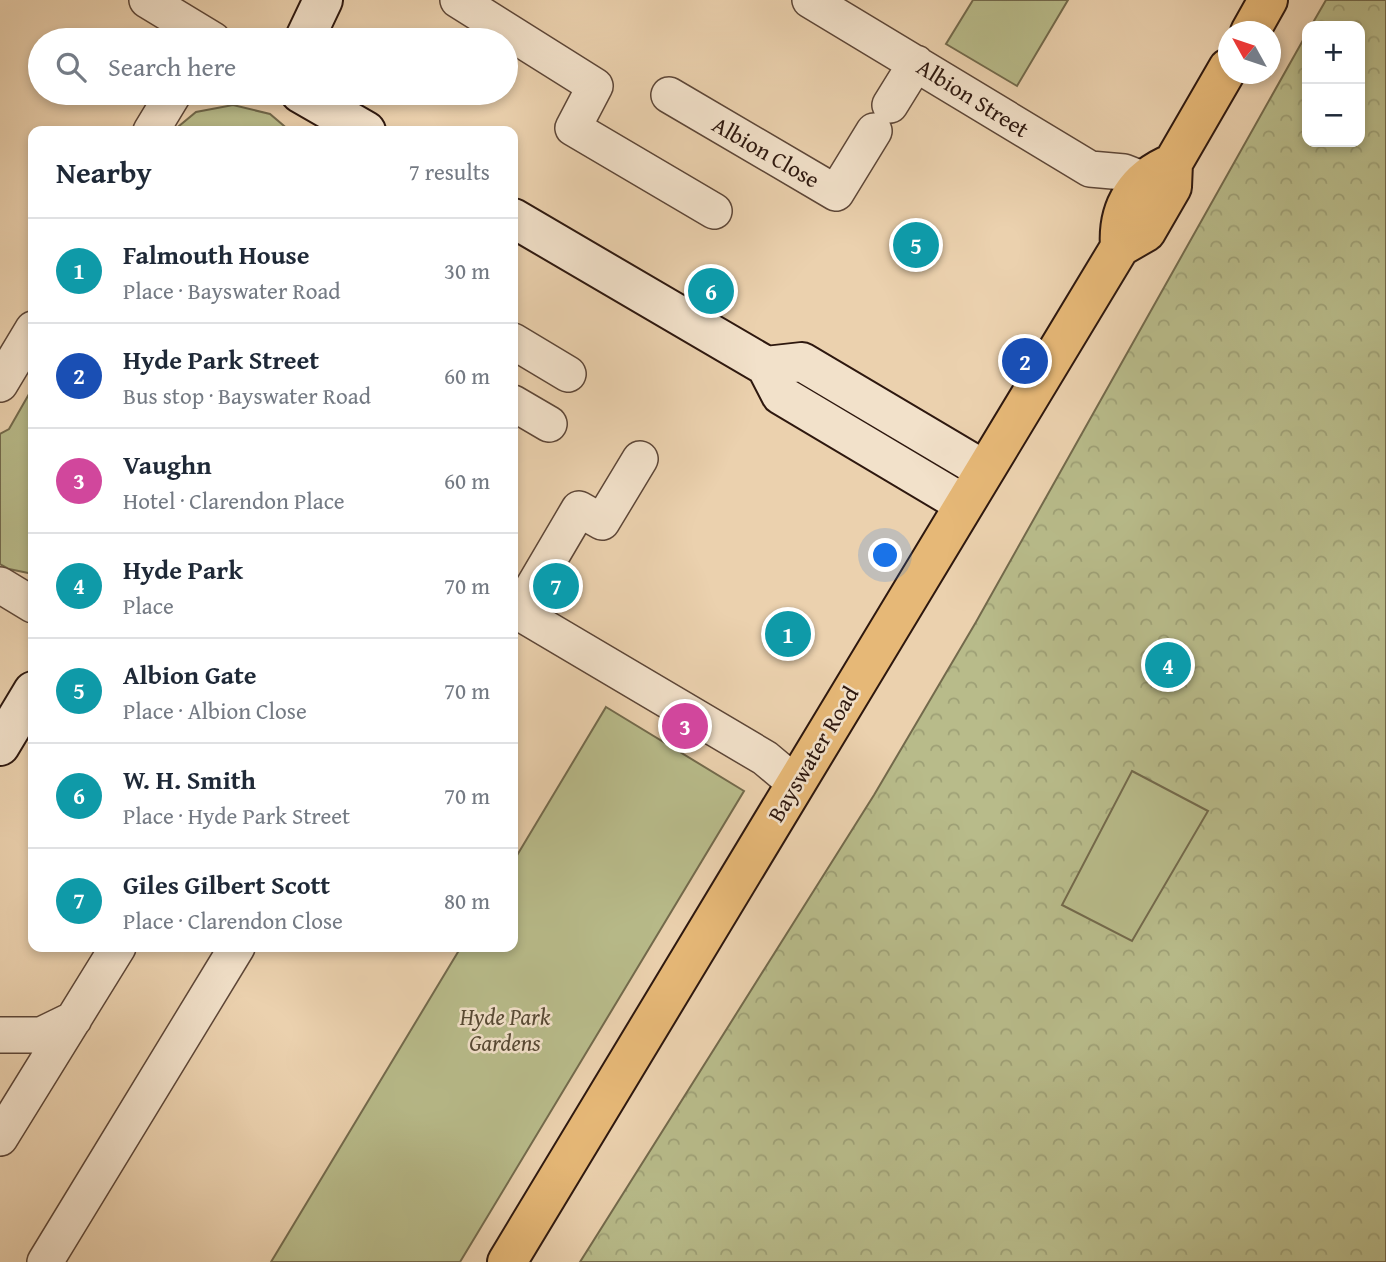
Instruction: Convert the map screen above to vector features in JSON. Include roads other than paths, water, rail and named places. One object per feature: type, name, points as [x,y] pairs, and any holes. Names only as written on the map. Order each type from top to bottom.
[{"type":"main road","points":[[1256,21],[1268,0]]},
{"type":"main road","name":"Bayswater Road","points":[[507,1262],[1120,247],[1121,216],[1158,171],[1218,83]]},
{"type":"street","points":[[146,0],[191,28]]},
{"type":"street","points":[[310,28],[323,0]]},
{"type":"street","points":[[458,0],[503,28]]},
{"type":"street","name":"Albion Street","points":[[810,0],[1090,169],[1158,171]]},
{"type":"street","points":[[518,37],[596,86],[573,128],[714,211]]},
{"type":"street","name":"Albion Close","points":[[669,95],[836,193],[916,63]]},
{"type":"street","points":[[154,126],[167,105]]},
{"type":"street","points":[[320,105],[354,126]]},
{"type":"street","points":[[518,221],[766,366],[781,395],[964,504]]},
{"type":"street","points":[[0,384],[28,337]]},
{"type":"street","points":[[518,344],[568,374]]},
{"type":"street","points":[[766,366],[802,362],[984,470]]},
{"type":"street","points":[[518,406],[549,424]]},
{"type":"street","points":[[518,607],[579,509],[602,522],[640,458]]},
{"type":"street","points":[[0,585],[28,602]]},
{"type":"street","points":[[518,611],[765,758],[796,784]]},
{"type":"street","points":[[0,746],[28,699]]},
{"type":"street","points":[[0,1138],[115,952]]},
{"type":"street","points":[[45,1262],[234,952]]},
{"type":"street","points":[[0,1035],[41,1035],[74,1019]]},
{"type":"place","name":"Albion Gate","points":[[916,245]]},
{"type":"place","name":"W. H. Smith","points":[[711,291]]},
{"type":"place","name":"Hyde Park Street","points":[[1025,361]]},
{"type":"place","name":"Giles Gilbert Scott","points":[[556,586]]},
{"type":"place","name":"Falmouth House","points":[[788,634]]},
{"type":"place","name":"Hyde Park","points":[[1168,665]]},
{"type":"place","name":"Vaughn","points":[[685,726]]},
{"type":"park label","name":"Hyde Park Gardens","points":[[505,1030]]}]
